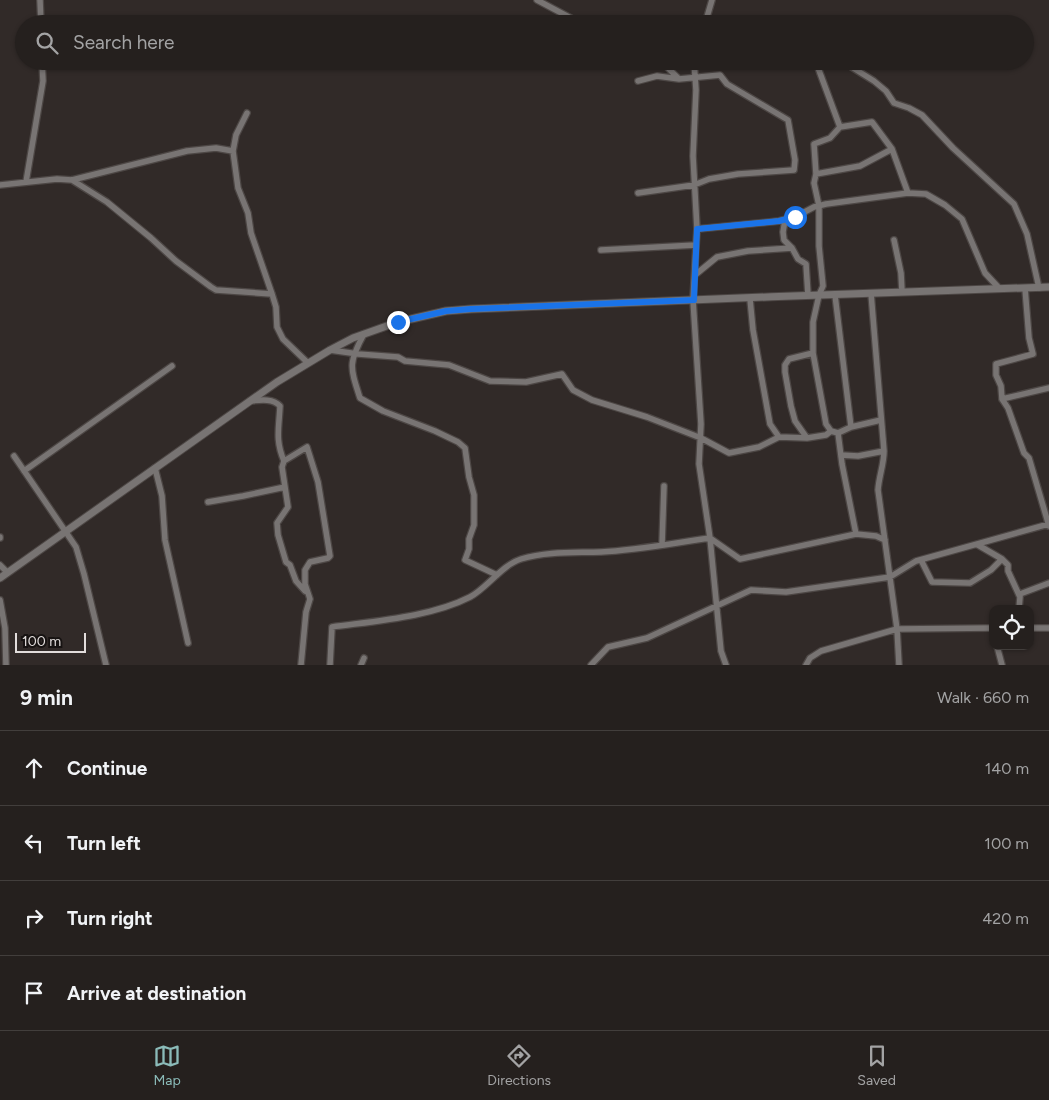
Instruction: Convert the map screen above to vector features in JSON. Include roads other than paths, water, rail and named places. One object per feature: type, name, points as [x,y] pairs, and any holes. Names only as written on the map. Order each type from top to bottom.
[{"type":"street","points":[[40,0],[41,15]]},
{"type":"street","points":[[538,0],[566,15]]},
{"type":"street","points":[[708,15],[712,0]]},
{"type":"street","points":[[26,182],[43,81],[42,70]]},
{"type":"street","points":[[671,70],[679,78]]},
{"type":"street","points":[[695,70],[696,90],[693,156],[697,229],[694,300],[701,438],[699,464],[710,538],[721,651],[726,665]]},
{"type":"street","points":[[819,70],[840,128]]},
{"type":"street","points":[[856,70],[886,91],[894,103],[922,115],[953,148],[1014,204],[1027,234],[1039,288]]},
{"type":"street","points":[[638,81],[657,76],[679,78],[720,75],[727,84],[788,120],[795,160],[794,170],[738,174],[709,179],[694,185],[638,193]]},
{"type":"street","points":[[247,114],[236,135],[233,151],[238,188],[248,213],[251,233],[276,307],[277,327],[284,339],[308,363]]},
{"type":"street","points":[[881,420],[851,427],[838,433],[831,430],[826,424],[824,417],[813,353],[813,322],[823,286],[819,246],[819,206],[814,183],[816,174],[814,144],[830,138],[840,128],[872,122],[892,149],[908,193]]},
{"type":"street","points":[[0,186],[57,179],[72,180],[187,151],[216,148],[233,151]]},
{"type":"street","points":[[816,174],[860,166],[892,149]]},
{"type":"street","points":[[72,180],[107,202],[176,262],[216,290],[272,294]]},
{"type":"street","points":[[697,229],[785,220],[819,206],[908,193],[926,194],[962,218],[985,273],[999,288]]},
{"type":"street","points":[[785,220],[784,240],[792,248],[798,260],[806,264],[808,295]]},
{"type":"street","points":[[894,240],[901,274],[902,292]]},
{"type":"street","points":[[601,250],[696,245]]},
{"type":"street","points":[[695,275],[717,257],[748,251],[792,248]]},
{"type":"street","points":[[591,665],[608,647],[648,638],[752,590],[786,592],[890,577],[921,560],[1049,526],[1029,458],[1024,453],[1008,408],[1002,399],[1001,386],[996,375],[996,364],[1033,354],[1029,338],[1025,288]]},
{"type":"street","points":[[0,578],[277,382],[330,350],[364,334],[398,322],[446,311],[808,295],[1049,288]]},
{"type":"street","points":[[871,293],[884,451],[878,490],[897,629],[899,665]]},
{"type":"street","points":[[835,295],[851,427]]},
{"type":"street","points":[[750,299],[753,330],[766,408],[770,424],[779,437]]},
{"type":"street","points":[[364,334],[353,354],[352,372],[360,398],[383,411],[435,430],[458,442],[464,448],[474,496],[474,526],[469,539],[469,549],[464,560],[497,575]]},
{"type":"street","points":[[330,350],[353,354],[398,357],[405,361],[449,365],[490,381],[526,382],[562,374],[573,390],[592,400],[647,417],[701,438],[729,453],[759,447],[779,437],[807,438],[826,435],[831,430]]},
{"type":"street","points":[[807,438],[795,421],[785,365],[789,359],[813,353]]},
{"type":"street","points":[[24,471],[172,366]]},
{"type":"street","points":[[1002,399],[1048,391]]},
{"type":"street","points":[[250,401],[268,400],[278,403],[280,406],[277,434],[279,448],[284,461],[282,467],[288,507],[276,523],[286,562],[290,564],[296,581],[302,585],[310,599]]},
{"type":"street","points":[[838,433],[856,534]]},
{"type":"street","points":[[284,461],[307,447],[318,482],[330,556],[310,562],[305,570],[305,584],[310,599],[306,612],[301,665]]},
{"type":"street","points":[[841,455],[858,456],[884,451]]},
{"type":"street","points":[[14,456],[76,547],[106,665]]},
{"type":"street","points":[[155,468],[162,496],[165,540],[188,643]]},
{"type":"street","points":[[662,545],[664,486]]},
{"type":"street","points":[[208,502],[285,487]]},
{"type":"street","points":[[330,665],[332,627],[404,616],[453,605],[472,596],[519,560],[546,554],[601,552],[710,538],[740,559],[856,534],[876,536],[885,540]]},
{"type":"street","points":[[978,545],[1002,559],[1008,565],[1008,571],[1020,596],[1020,605]]},
{"type":"street","points":[[921,560],[932,582],[970,583],[991,570],[1002,559]]},
{"type":"street","points":[[0,565],[8,572]]},
{"type":"street","points":[[1020,596],[1020,594],[1028,590],[1049,583]]},
{"type":"street","points":[[0,600],[5,628],[6,665]]},
{"type":"street","points":[[806,665],[810,658],[821,651],[897,629],[989,628]]},
{"type":"street","points":[[1034,628],[1049,628]]},
{"type":"street","points":[[998,650],[1002,665]]},
{"type":"street","points":[[361,665],[364,658]]}]
